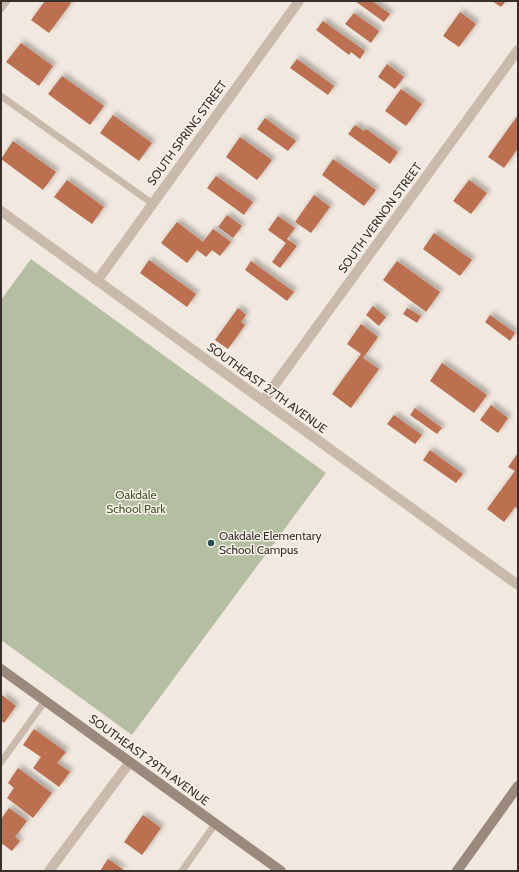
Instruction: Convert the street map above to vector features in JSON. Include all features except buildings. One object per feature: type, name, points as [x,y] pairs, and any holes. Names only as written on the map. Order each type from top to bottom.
[{"type":"street","name":"SOUTH SPRING STREET","points":[[97,281],[299,1]]},
{"type":"street","name":"SOUTH VERNON STREET","points":[[263,401],[518,50]]},
{"type":"street","name":"SOUTHEAST 27TH AVENUE","points":[[1,211],[518,585]]},
{"type":"street","name":"SOUTHEAST 29TH AVENUE","points":[[1,669],[281,871]]},
{"type":"street","points":[[49,871],[130,762]]},
{"type":"street","points":[[456,871],[518,786]]},
{"type":"lane","points":[[1,9],[6,1]]},
{"type":"lane","points":[[1,96],[153,204]]},
{"type":"lane","points":[[1,762],[45,701]]},
{"type":"lane","points":[[182,871],[215,824]]},
{"type":"green space","name":"Oakdale School Park","points":[[31,259],[326,473],[132,735],[1,640],[1,300]]},
{"type":"place","name":"Oakdale Elementary School Campus","points":[[211,543]]}]
